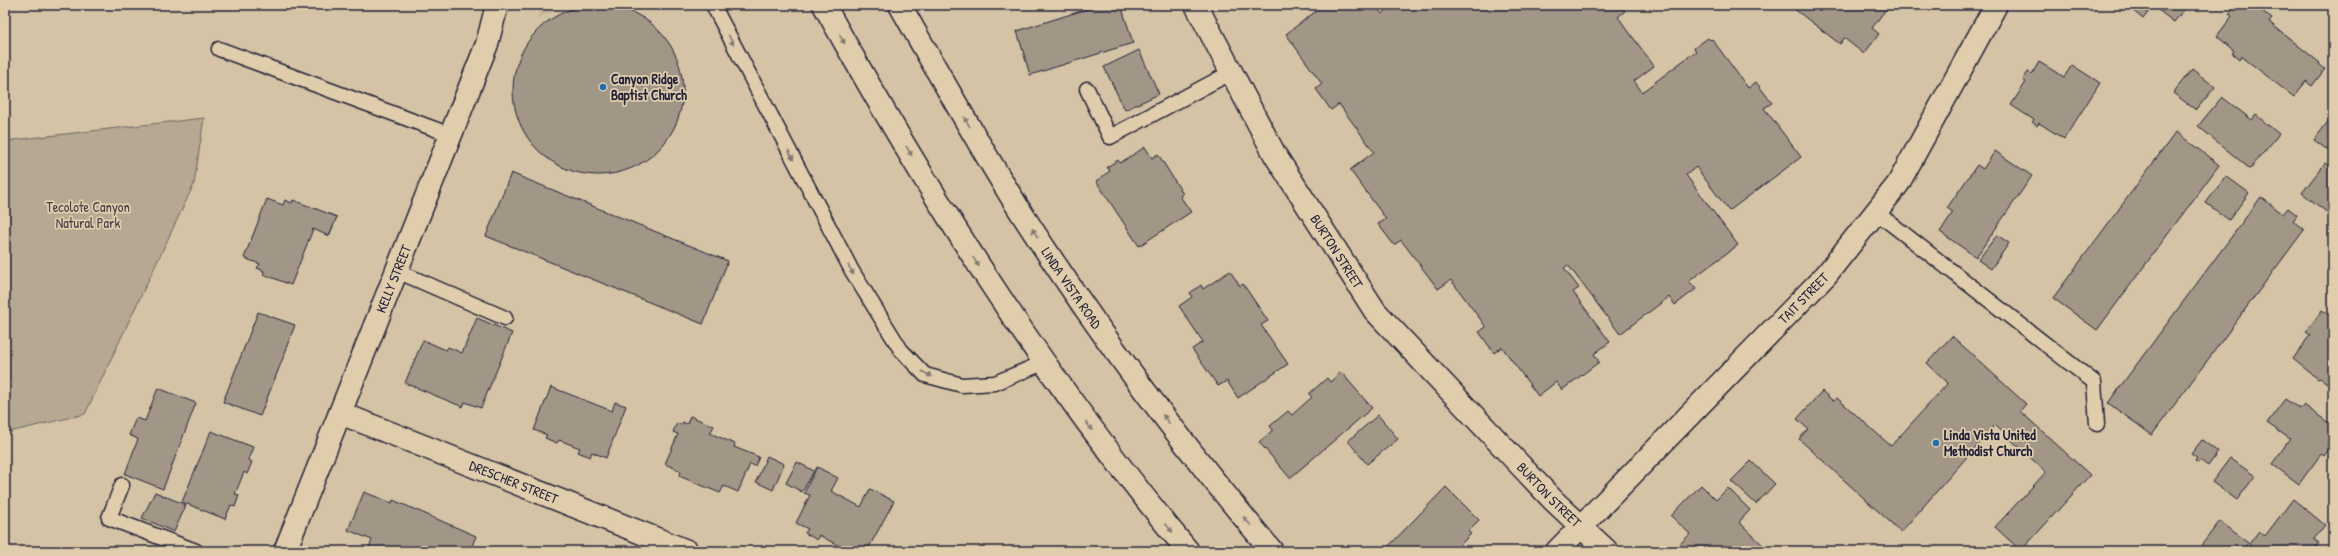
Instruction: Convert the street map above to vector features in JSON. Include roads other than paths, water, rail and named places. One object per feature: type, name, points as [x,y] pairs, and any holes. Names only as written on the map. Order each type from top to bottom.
[{"type":"street","name":"KELLY STREET","points":[[285,551],[487,44],[497,5]]},
{"type":"street","points":[[824,5],[857,65],[959,235],[1043,363],[1101,443],[1188,551]]},
{"type":"street","name":"LINDA VISTA ROAD","points":[[900,5],[1017,206],[1059,270],[1122,360],[1187,447],[1272,551]]},
{"type":"street","name":"BURTON STREET","points":[[1196,5],[1275,155],[1375,311],[1580,527],[1607,551]]},
{"type":"street","name":"TAIT STREET","points":[[1557,551],[1826,275],[1898,184],[1996,5]]},
{"type":"street","name":"DRESCHER STREET","points":[[340,413],[687,551]]},
{"type":"lane","points":[[713,5],[852,271],[901,350],[925,375],[962,385],[995,383],[1043,363]]},
{"type":"lane","points":[[219,49],[451,135]]},
{"type":"lane","points":[[1087,89],[1110,138],[1232,72]]},
{"type":"lane","points":[[1876,212],[2094,382],[2097,424]]},
{"type":"lane","points":[[397,271],[505,318]]},
{"type":"lane","points":[[122,485],[109,518],[196,551]]},
{"type":"place","name":"Canyon Ridge Baptist Church","points":[[603,87]]},
{"type":"place","name":"Linda Vista United Methodist Church","points":[[1936,443]]},
{"type":"park label","name":"Tecolote Canyon Natural Park","points":[[88,216]]}]
